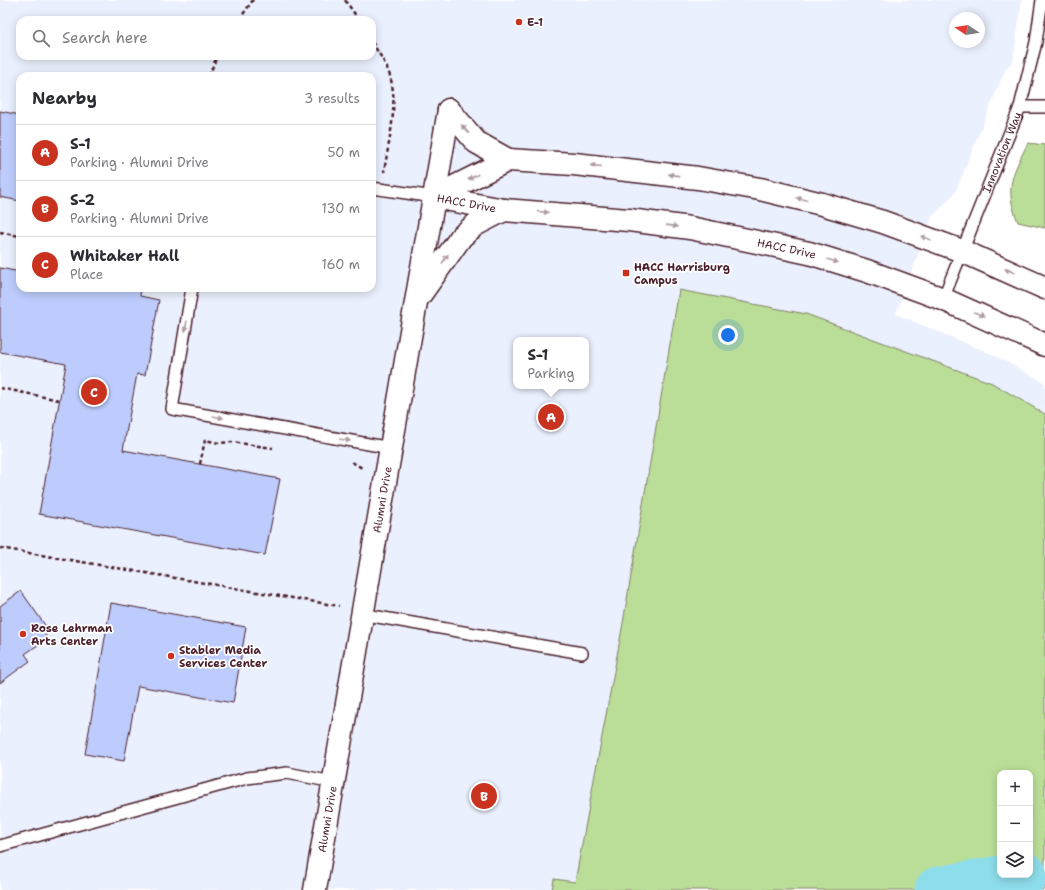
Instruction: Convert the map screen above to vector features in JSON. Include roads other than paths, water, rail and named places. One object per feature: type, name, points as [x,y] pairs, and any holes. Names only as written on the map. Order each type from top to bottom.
[{"type":"street","name":"Alumni Drive","points":[[315,890],[361,614],[449,110],[476,142],[508,160]]},
{"type":"street","points":[[508,160],[635,170],[698,178],[760,189],[822,204],[883,222],[962,251],[1045,288]]},
{"type":"street","name":"HACC Drive","points":[[434,197],[508,160]]},
{"type":"street","name":"HACC Drive","points":[[434,197],[504,210],[629,220],[690,228],[809,253],[867,271],[943,299],[1045,345]]},
{"type":"street","points":[[415,302],[461,237],[476,226],[504,210]]},
{"type":"lane","name":"Innovation Way","points":[[943,299],[1020,107],[1036,42],[1042,0]]},
{"type":"lane","points":[[1020,107],[1045,107]]},
{"type":"lane","points":[[376,189],[434,197]]},
{"type":"lane","points":[[191,292],[172,409],[391,448]]},
{"type":"lane","points":[[361,614],[582,653]]},
{"type":"lane","points":[[0,846],[247,778],[287,772],[333,782]]},
{"type":"waterway","points":[[938,890],[1007,878]]},
{"type":"place","name":"E-1","points":[[519,22]]},
{"type":"place","name":"HACC Harrisburg Campus","points":[[626,273]]},
{"type":"place","name":"Whitaker Hall","points":[[94,392]]},
{"type":"place","name":"S-1","points":[[551,417]]},
{"type":"place","name":"Rose Lehrman Arts Center","points":[[23,634]]},
{"type":"place","name":"Stabler Media Services Center","points":[[171,656]]},
{"type":"place","name":"S-2","points":[[484,796]]}]
